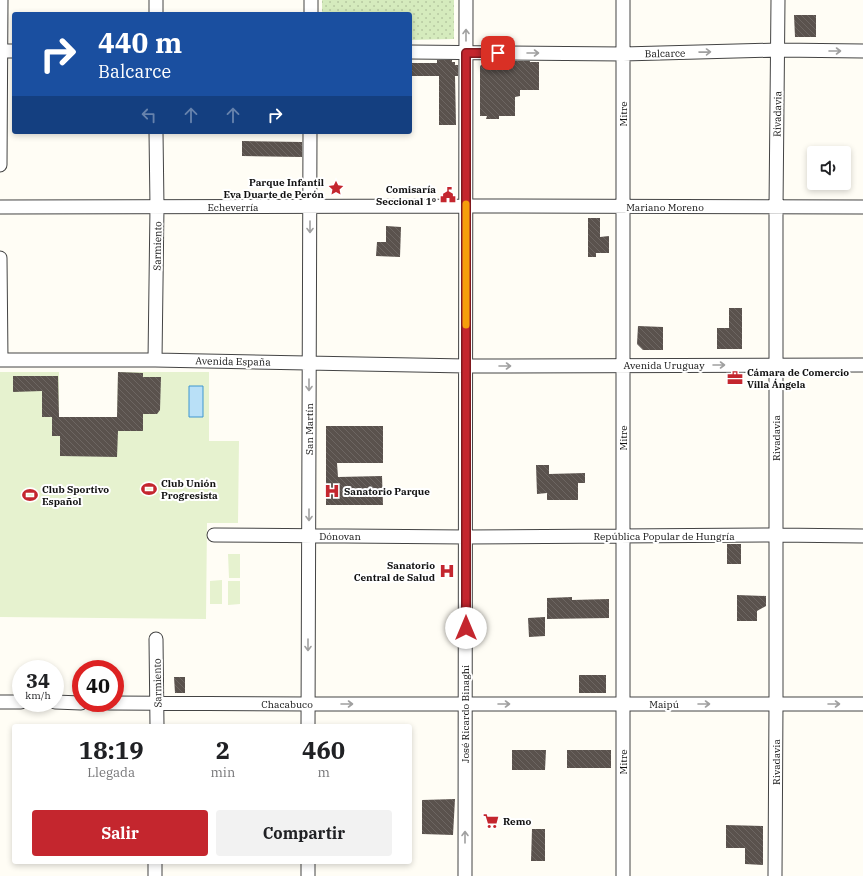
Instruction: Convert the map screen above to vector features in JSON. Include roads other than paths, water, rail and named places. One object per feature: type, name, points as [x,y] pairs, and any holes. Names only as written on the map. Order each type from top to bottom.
[{"type":"street","points":[[0,165],[1,0]]},
{"type":"street","points":[[156,0],[156,12]]},
{"type":"street","points":[[311,0],[311,12]]},
{"type":"street","name":"José Ricardo Binaghi","points":[[465,876],[466,0]]},
{"type":"street","name":"Mitre","points":[[623,0],[623,876]]},
{"type":"street","name":"Rivadavia","points":[[775,876],[776,208],[778,0]]},
{"type":"street","name":"Balcarce","points":[[412,52],[623,54],[778,50],[863,51]]},
{"type":"street","points":[[0,51],[12,51]]},
{"type":"street","name":"Sarmiento","points":[[156,134],[156,360]]},
{"type":"street","name":"San Martín","points":[[308,724],[310,134]]},
{"type":"street","name":"Mariano Moreno","points":[[466,206],[776,208],[863,207]]},
{"type":"street","name":"Echeverría","points":[[0,207],[466,206]]},
{"type":"street","points":[[0,258],[0,360]]},
{"type":"street","name":"Avenida España","points":[[0,360],[156,360],[466,366]]},
{"type":"street","name":"Avenida Uruguay","points":[[466,366],[863,365]]},
{"type":"street","name":"República Popular de Hungría","points":[[466,537],[776,535],[863,536]]},
{"type":"street","name":"Dónovan","points":[[214,536],[466,537]]},
{"type":"street","name":"Sarmiento","points":[[156,639],[157,724]]},
{"type":"street","points":[[0,702],[12,702]]},
{"type":"street","name":"Chacabuco","points":[[124,703],[465,704]]},
{"type":"street","name":"Maipú","points":[[465,704],[863,704]]},
{"type":"street","points":[[155,876],[156,864]]},
{"type":"street","points":[[308,864],[308,876]]},
{"type":"water","points":[[189,386],[203,386],[203,417],[189,417]]},
{"type":"place","name":"Parque Infantil Eva Duarte de Perón","points":[[336,188]]},
{"type":"place","name":"Comisaría Seccional 1º","points":[[448,195]]},
{"type":"place","name":"Cámara de Comercio Villa Ángela","points":[[735,378]]},
{"type":"place","name":"Club Unión Progresista","points":[[149,489]]},
{"type":"place","name":"Sanatorio Parque","points":[[332,491]]},
{"type":"place","name":"Club Sportivo Español","points":[[30,495]]},
{"type":"place","name":"Sanatorio Central de Salud","points":[[447,571]]},
{"type":"place","name":"Remo","points":[[491,821]]}]
